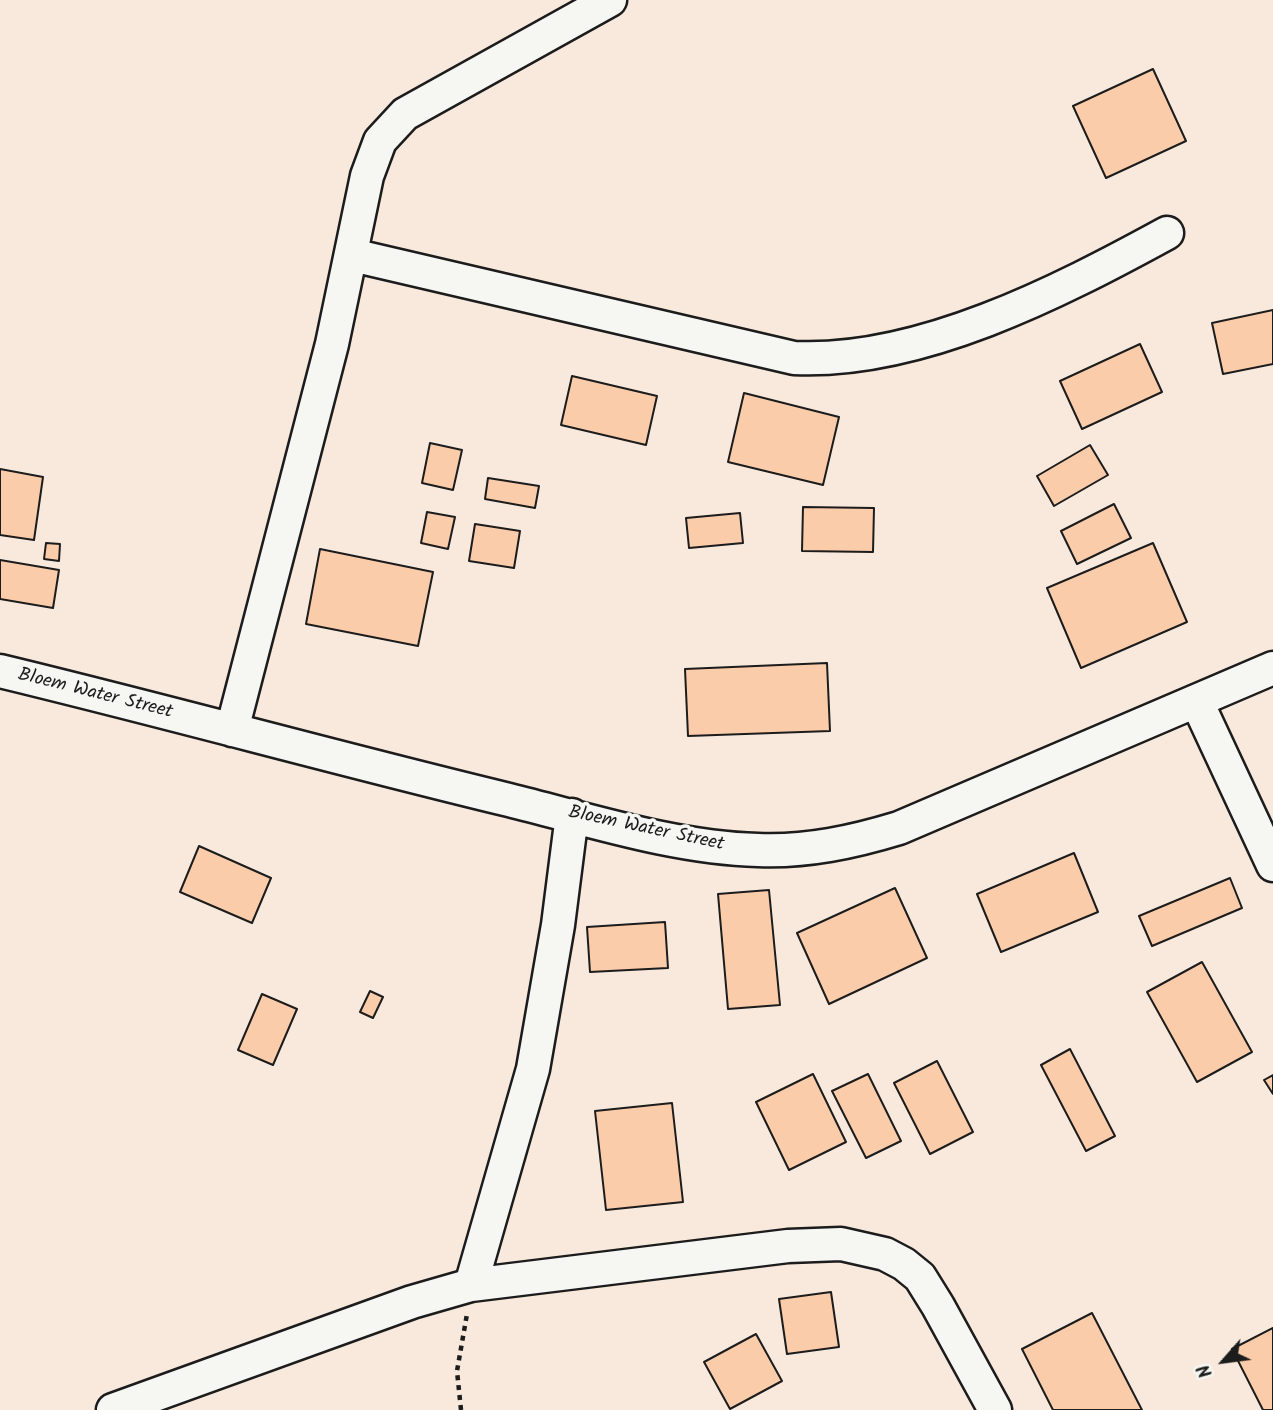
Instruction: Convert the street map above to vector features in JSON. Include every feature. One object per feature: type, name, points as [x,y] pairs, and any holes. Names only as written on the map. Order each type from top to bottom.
[{"type":"street","points":[[232,730],[352,255],[367,176],[380,141],[405,114],[610,0]]},
{"type":"street","points":[[352,255],[794,358],[834,360],[923,342],[1011,308],[1116,261],[1167,233]]},
{"type":"street","name":"Bloem Water Street","points":[[0,671],[572,815],[715,848],[806,849],[853,842],[899,828],[1273,668]]},
{"type":"street","points":[[1197,702],[1273,865]]},
{"type":"street","points":[[471,1285],[533,1069],[558,925],[572,815]]},
{"type":"street","points":[[113,1410],[412,1302],[471,1285],[788,1246],[841,1244],[885,1254],[919,1277],[995,1410]]},
{"type":"path","points":[[460,1410],[457,1371],[471,1285]]},
{"type":"building","points":[[1153,69],[1186,141],[1106,178],[1073,106]]},
{"type":"building","points":[[1273,310],[1273,364],[1223,374],[1212,323]]},
{"type":"building","points":[[1140,344],[1162,392],[1082,429],[1060,381]]},
{"type":"building","points":[[572,376],[657,396],[646,445],[561,425]]},
{"type":"building","points":[[744,393],[839,417],[823,485],[728,462]]},
{"type":"building","points":[[430,443],[462,450],[453,490],[422,483]]},
{"type":"building","points":[[1090,445],[1108,475],[1054,506],[1037,476]]},
{"type":"building","points":[[0,469],[43,477],[34,540],[0,535]]},
{"type":"building","points":[[488,478],[539,486],[535,508],[485,499]]},
{"type":"building","points":[[1114,504],[1131,538],[1077,564],[1061,531]]},
{"type":"building","points":[[803,507],[874,508],[873,552],[802,551]]},
{"type":"building","points":[[427,512],[455,517],[448,549],[421,543]]},
{"type":"building","points":[[740,513],[743,543],[689,548],[686,518]]},
{"type":"building","points":[[475,524],[520,531],[514,568],[469,561]]},
{"type":"building","points":[[46,543],[60,544],[59,561],[44,559]]},
{"type":"building","points":[[1153,543],[1187,622],[1081,668],[1047,588]]},
{"type":"building","points":[[320,549],[433,572],[418,646],[306,624]]},
{"type":"building","points":[[0,560],[59,570],[53,608],[0,599]]},
{"type":"building","points":[[827,663],[830,731],[688,736],[685,669]]},
{"type":"building","points":[[199,846],[271,878],[252,923],[180,892]]},
{"type":"building","points":[[1074,853],[1098,912],[1001,952],[977,894]]},
{"type":"building","points":[[1230,878],[1242,908],[1152,946],[1139,916]]},
{"type":"building","points":[[895,888],[927,958],[829,1004],[797,933]]},
{"type":"building","points":[[769,890],[780,1005],[728,1009],[718,894]]},
{"type":"building","points":[[665,922],[668,968],[590,972],[587,927]]},
{"type":"building","points":[[1202,962],[1252,1052],[1197,1082],[1147,992]]},
{"type":"building","points":[[370,991],[383,997],[373,1018],[360,1012]]},
{"type":"building","points":[[262,994],[297,1009],[273,1065],[238,1050]]},
{"type":"building","points":[[1070,1049],[1115,1136],[1086,1151],[1041,1065]]},
{"type":"building","points":[[937,1061],[973,1132],[930,1154],[894,1083]]},
{"type":"building","points":[[813,1074],[846,1142],[789,1170],[756,1102]]},
{"type":"building","points":[[868,1074],[901,1141],[866,1158],[832,1091]]},
{"type":"building","points":[[1273,1075],[1273,1094],[1264,1080]]},
{"type":"building","points":[[672,1103],[683,1202],[606,1210],[595,1111]]},
{"type":"building","points":[[831,1292],[839,1347],[787,1354],[779,1299]]},
{"type":"building","points":[[1092,1313],[1142,1410],[1053,1410],[1022,1349]]},
{"type":"building","points":[[1273,1328],[1273,1410],[1263,1410],[1232,1349]]},
{"type":"building","points":[[756,1334],[782,1381],[730,1409],[704,1362]]}]
